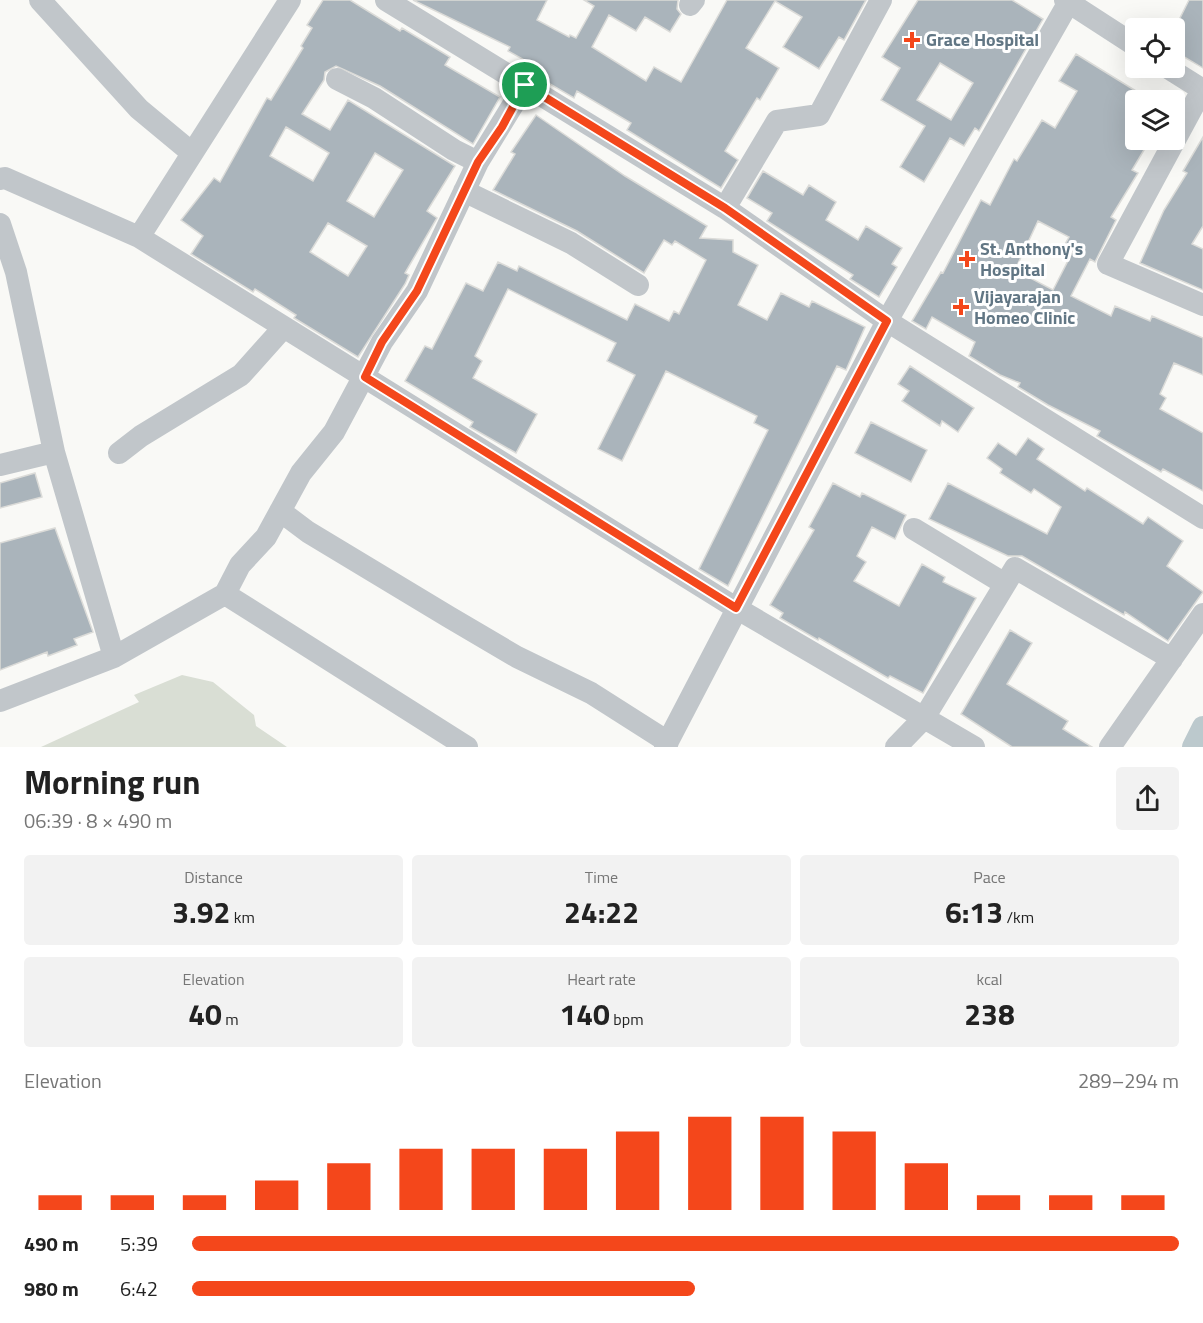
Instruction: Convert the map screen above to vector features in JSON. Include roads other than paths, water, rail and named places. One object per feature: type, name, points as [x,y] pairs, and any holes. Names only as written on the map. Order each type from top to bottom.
[{"type":"street","points":[[40,0],[139,109],[192,153]]},
{"type":"street","points":[[139,237],[290,0]]},
{"type":"street","points":[[386,0],[725,208],[887,321],[1203,518]]},
{"type":"street","points":[[725,208],[777,121],[819,115],[881,0]]},
{"type":"street","points":[[280,511],[308,532],[449,617],[518,657],[591,693],[667,745],[736,608],[887,321],[1068,1],[1125,39]]},
{"type":"street","points":[[1185,78],[1203,89],[1108,264],[1203,305]]},
{"type":"street","points":[[338,79],[374,98],[454,150],[478,162]]},
{"type":"street","points":[[0,701],[114,657],[225,594],[240,566],[266,537],[301,474],[334,432],[382,342],[417,291],[478,162],[502,127],[525,85]]},
{"type":"street","points":[[0,178],[5,178],[139,237],[736,608],[974,747]]},
{"type":"street","points":[[464,191],[571,243],[638,285]]},
{"type":"street","points":[[0,224],[16,272],[54,452],[114,657]]},
{"type":"street","points":[[119,453],[141,436],[242,375],[284,327]]},
{"type":"street","points":[[0,465],[54,452]]},
{"type":"street","points":[[914,529],[1005,584]]},
{"type":"street","points":[[896,747],[924,718],[1015,568],[1172,659]]},
{"type":"street","points":[[225,594],[467,747]]},
{"type":"street","points":[[1110,747],[1203,614]]},
{"type":"waterway","points":[[1193,747],[1203,727]]},
{"type":"place","name":"Grace Hospital","points":[[912,40]]},
{"type":"place","name":"St. Anthony's Hospital","points":[[967,259]]},
{"type":"place","name":"Vijayarajan Homeo Clinic","points":[[961,307]]}]
